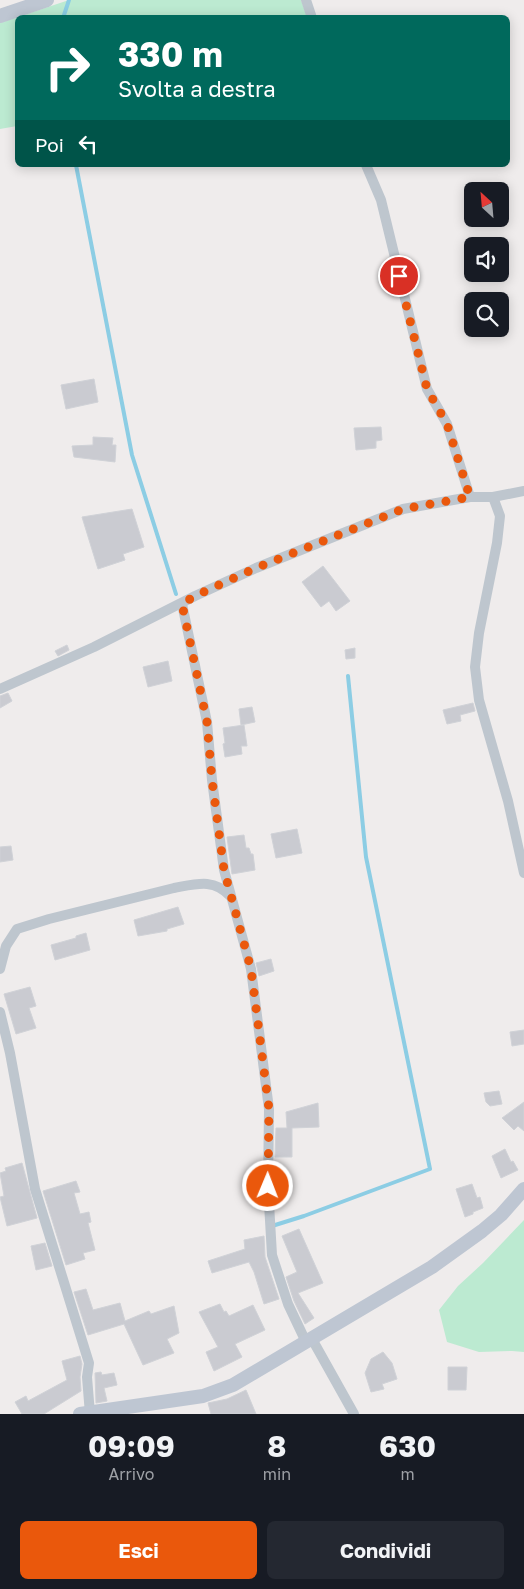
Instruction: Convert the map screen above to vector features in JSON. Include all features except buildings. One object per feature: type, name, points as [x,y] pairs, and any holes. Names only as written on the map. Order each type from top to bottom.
[{"type":"main road","points":[[0,16],[47,0]]},
{"type":"main road","points":[[87,1413],[203,1396],[233,1385],[402,1286],[463,1245],[501,1215],[524,1189]]},
{"type":"street","points":[[306,0],[311,15]]},
{"type":"street","points":[[367,167],[381,200],[427,389],[447,424],[470,497]]},
{"type":"street","points":[[0,690],[94,647],[195,596],[256,568],[403,509],[470,497],[493,497],[524,491]]},
{"type":"street","points":[[493,497],[500,516],[498,543],[479,633],[475,667],[479,700],[508,801],[524,873]]},
{"type":"street","points":[[182,604],[206,715],[212,780],[224,870],[251,969],[269,1109],[268,1186],[272,1255],[288,1304],[354,1414]]},
{"type":"street","points":[[0,969],[6,946],[17,929],[174,888],[193,885],[214,884],[223,888],[232,898]]},
{"type":"street","points":[[0,1012],[10,1053],[35,1188],[88,1363],[87,1413]]},
{"type":"green space","points":[[69,0],[301,0],[306,15],[24,15]]},
{"type":"green space","points":[[15,18],[15,126],[0,129],[0,23]]},
{"type":"green space","points":[[524,1220],[524,1352],[479,1352],[447,1342],[439,1310],[458,1286]]},
{"type":"waterway","points":[[64,15],[69,0]]},
{"type":"waterway","points":[[76,167],[132,455],[176,594]]},
{"type":"waterway","points":[[272,1226],[430,1169],[366,857],[348,676]]},
{"type":"route","points":[[268,1186],[269,1109],[251,969],[224,870],[212,780],[207,722],[182,604],[195,596],[256,568],[403,509],[470,497],[447,424],[427,389],[399,276]]}]
